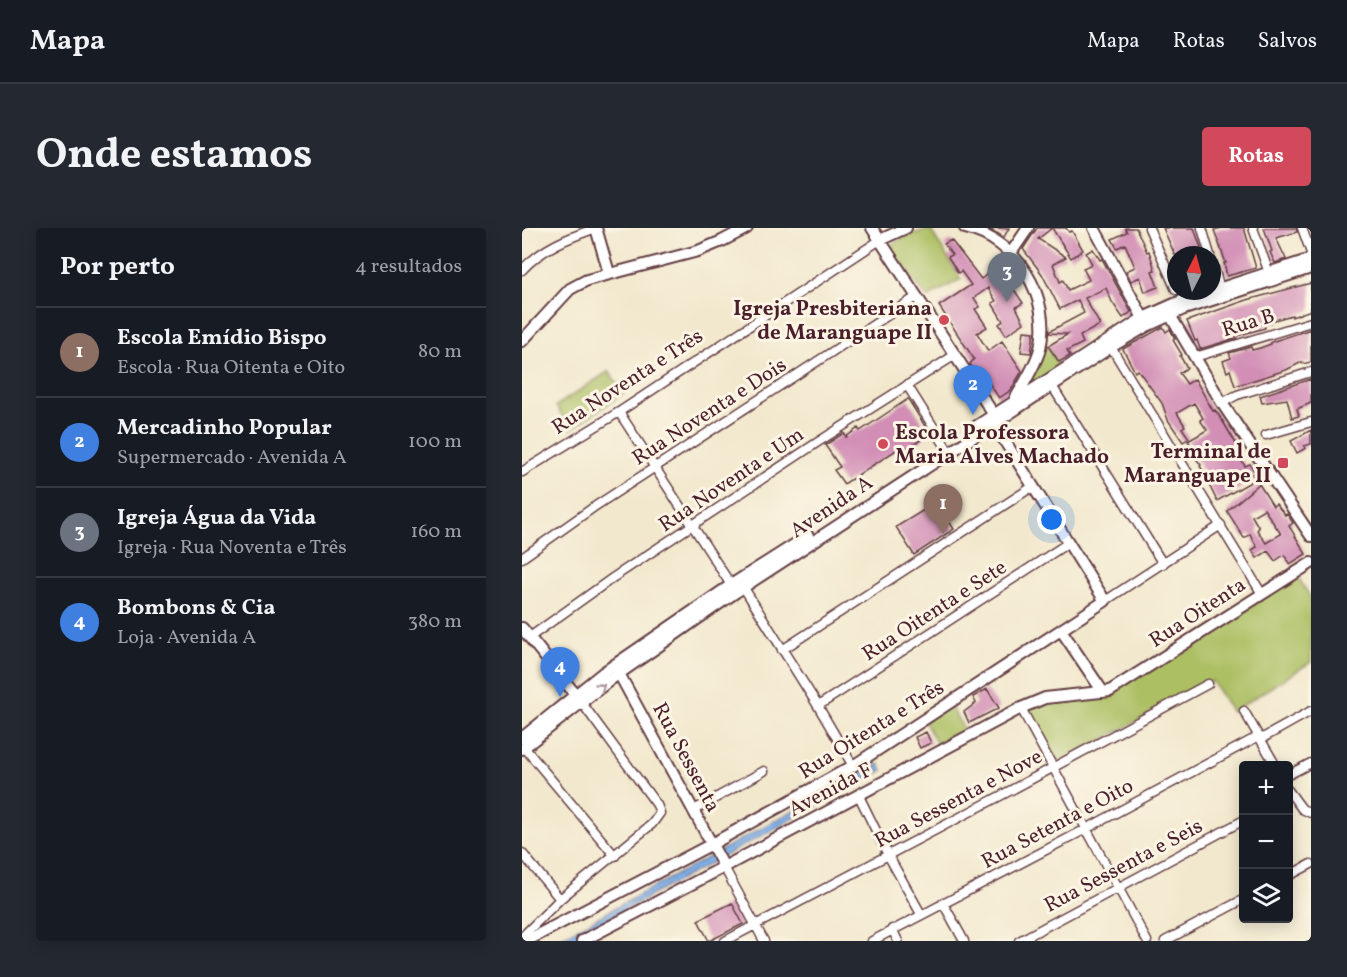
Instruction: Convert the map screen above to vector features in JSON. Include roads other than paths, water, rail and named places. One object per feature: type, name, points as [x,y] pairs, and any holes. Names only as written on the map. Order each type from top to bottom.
[{"type":"street","points":[[522,270],[559,242],[596,228],[609,273]]},
{"type":"street","points":[[522,341],[570,289],[587,280],[698,251],[747,228]]},
{"type":"street","points":[[873,228],[955,355],[1032,487],[1105,601]]},
{"type":"street","name":"Rua Noventa e Três","points":[[522,471],[619,412],[880,240],[906,228]]},
{"type":"street","points":[[965,228],[990,237],[1011,253],[1031,280],[1038,299],[1041,341],[1036,361],[1014,402]]},
{"type":"street","points":[[1011,253],[1028,228]]},
{"type":"street","points":[[1094,228],[1143,318]]},
{"type":"street","points":[[1149,228],[1167,270]]},
{"type":"street","points":[[1202,228],[1207,246]]},
{"type":"street","points":[[1253,228],[1269,273]]},
{"type":"street","points":[[1302,228],[1311,253]]},
{"type":"street","name":"Avenida A","points":[[1221,288],[1311,259]]},
{"type":"street","name":"Avenida A","points":[[1221,288],[1311,268]]},
{"type":"street","name":"Rua Noventa e Dois","points":[[522,558],[654,468],[916,297]]},
{"type":"street","name":"Avenida A","points":[[523,745],[578,698],[731,585],[946,447],[994,419],[1014,402],[1111,347],[1167,311],[1177,300]]},
{"type":"street","points":[[1167,311],[1221,403],[1311,536]]},
{"type":"street","name":"Avenida A","points":[[617,669],[744,588],[1143,318],[1167,311]]},
{"type":"street","name":"Rua B","points":[[1195,357],[1311,322]]},
{"type":"street","points":[[1111,347],[1262,594]]},
{"type":"street","name":"Rua Noventa e Um","points":[[530,638],[614,577],[955,355]]},
{"type":"street","points":[[1221,403],[1237,395],[1311,372]]},
{"type":"street","points":[[1050,382],[1163,564]]},
{"type":"street","points":[[907,385],[946,447]]},
{"type":"street","points":[[619,412],[731,585],[744,588],[819,706],[853,766]]},
{"type":"street","points":[[1266,435],[1311,422]]},
{"type":"street","points":[[782,650],[1032,487]]},
{"type":"street","name":"Rua Oitenta e Três","points":[[526,941],[713,846],[853,766],[1221,525]]},
{"type":"street","name":"Rua Oitenta e Sete","points":[[819,706],[1068,543]]},
{"type":"street","name":"Rua Oitenta","points":[[1103,692],[1110,691],[1123,683],[1311,563]]},
{"type":"street","points":[[522,628],[578,698],[660,810],[658,817],[615,856],[561,899],[522,937]]},
{"type":"street","points":[[1061,630],[1103,692]]},
{"type":"street","name":"Rua Sessenta","points":[[617,669],[724,866]]},
{"type":"street","name":"Rua Sessenta e Nove","points":[[724,941],[1208,684]]},
{"type":"street","name":"Avenida F","points":[[582,941],[1020,708],[1045,698],[1103,692]]},
{"type":"street","points":[[1020,708],[1147,941]]},
{"type":"street","points":[[1244,711],[1274,761]]},
{"type":"street","name":"Rua Setenta e Oito","points":[[872,941],[1311,711]]},
{"type":"street","points":[[523,745],[615,856]]},
{"type":"street","points":[[1293,772],[1311,763]]},
{"type":"street","points":[[694,810],[764,771]]},
{"type":"street","points":[[858,796],[921,914]]},
{"type":"street","points":[[1293,799],[1302,809],[1311,813]]},
{"type":"street","name":"Rua Sessenta e Seis","points":[[1019,941],[1239,823]]},
{"type":"street","points":[[522,853],[561,899]]},
{"type":"street","points":[[1293,873],[1311,864]]},
{"type":"street","points":[[724,866],[764,941]]},
{"type":"street","points":[[944,903],[964,941]]},
{"type":"street","points":[[1165,941],[1239,903]]},
{"type":"street","points":[[892,929],[898,941]]},
{"type":"water","points":[[879,764],[883,770],[567,941],[555,941]]},
{"type":"place","name":"Igreja Água da Vida","points":[[1007,302]]},
{"type":"place","name":"Igreja Presbiteriana de Maranguape II","points":[[944,320]]},
{"type":"place","name":"Mercadinho Popular","points":[[973,415]]},
{"type":"place","name":"Escola Professora Maria Alves Machado","points":[[883,444]]},
{"type":"place","name":"Terminal de Maranguape II","points":[[1283,463]]},
{"type":"place","name":"Escola Emídio Bispo","points":[[943,534]]},
{"type":"place","name":"Bombons & Cia","points":[[560,697]]}]
